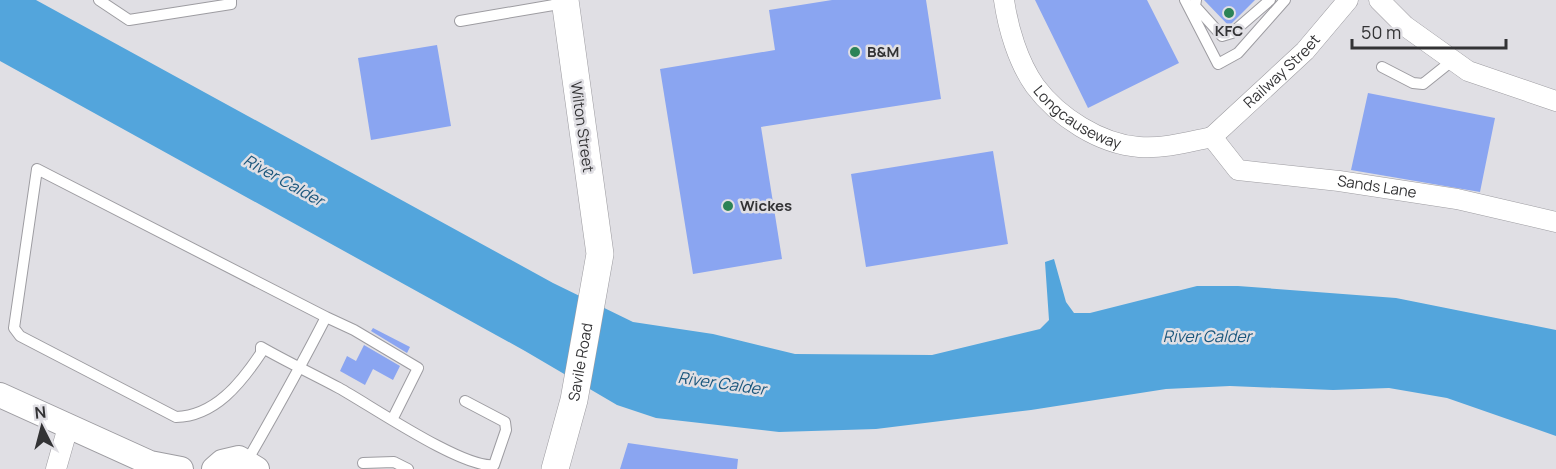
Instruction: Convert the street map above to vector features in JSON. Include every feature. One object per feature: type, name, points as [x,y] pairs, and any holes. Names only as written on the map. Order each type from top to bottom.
[{"type":"main road","name":"Wilton Street","points":[[568,1],[600,254]]},
{"type":"main road","name":"Savile Road","points":[[555,469],[574,400],[600,254]]},
{"type":"street","name":"Longcauseway","points":[[1004,0],[1019,54],[1035,86],[1070,120],[1101,138],[1139,147],[1172,146],[1212,137]]},
{"type":"street","name":"Railway Street","points":[[1212,137],[1305,51],[1348,0]]},
{"type":"street","points":[[1379,0],[1405,26],[1468,71],[1556,101]]},
{"type":"street","name":"Sands Lane","points":[[1212,137],[1238,170],[1339,181],[1457,199],[1556,222]]},
{"type":"street","points":[[0,395],[149,466],[181,469]]},
{"type":"street","points":[[56,469],[68,427]]},
{"type":"street","points":[[214,469],[230,459],[252,465]]},
{"type":"lane","points":[[99,0],[129,20],[231,4],[231,0]]},
{"type":"lane","points":[[1185,0],[1218,64],[1238,53],[1285,0]]},
{"type":"lane","points":[[1196,0],[1195,6],[1222,36],[1232,33],[1270,0]]},
{"type":"lane","points":[[460,21],[568,1]]},
{"type":"lane","points":[[1382,67],[1413,83],[1423,84],[1453,60]]},
{"type":"lane","points":[[392,420],[418,368],[354,330],[37,169],[14,328],[20,336],[176,417],[195,415],[241,383],[261,353],[261,347],[299,369],[392,420],[467,460],[484,467],[494,465],[506,430],[505,422],[465,401]]},
{"type":"lane","points":[[252,465],[326,317]]},
{"type":"lane","points":[[363,463],[379,466],[394,462],[408,469]]},
{"type":"water","name":"River Calder","points":[[0,0],[36,0],[553,283],[633,322],[713,334],[795,354],[932,355],[1040,329],[1049,320],[1045,262],[1054,259],[1066,302],[1074,313],[1090,313],[1197,286],[1238,286],[1396,298],[1556,330],[1556,436],[1447,398],[1389,388],[1333,390],[1230,386],[1166,389],[1031,410],[876,429],[779,432],[656,418],[617,405],[525,351],[0,61]]},
{"type":"building","points":[[832,0],[926,0],[941,99],[761,127],[782,259],[693,274],[660,69],[775,50],[769,10]]},
{"type":"building","points":[[1035,0],[1147,0],[1179,63],[1088,108]]},
{"type":"building","name":"KFC","points":[[1204,0],[1255,0],[1229,26]]},
{"type":"building","points":[[437,45],[451,126],[371,140],[358,58]]},
{"type":"building","points":[[1368,93],[1495,118],[1480,192],[1351,170]]},
{"type":"building","points":[[993,151],[1008,244],[866,267],[851,174]]},
{"type":"building","points":[[373,328],[410,347],[407,353],[371,331]]},
{"type":"building","points":[[364,345],[400,366],[393,380],[373,369],[365,385],[340,371],[347,356],[356,361]]},
{"type":"building","points":[[628,443],[738,459],[737,469],[620,469]]},
{"type":"place","name":"KFC","points":[[1229,13]]},
{"type":"place","name":"B&M","points":[[855,52]]},
{"type":"place","name":"Wickes","points":[[728,206]]}]
